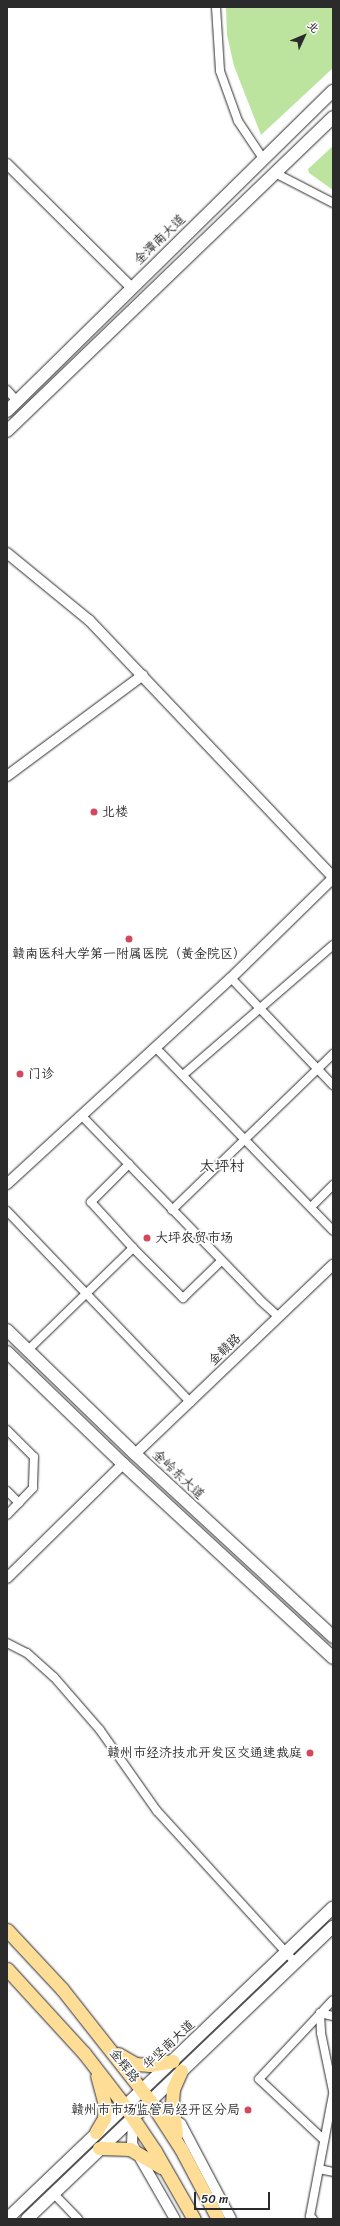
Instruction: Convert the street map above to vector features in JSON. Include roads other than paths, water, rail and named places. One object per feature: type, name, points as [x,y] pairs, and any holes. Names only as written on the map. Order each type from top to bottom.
[{"type":"main road","name":"金潭南大道","points":[[7,411],[130,288],[333,92]]},
{"type":"main road","points":[[7,431],[333,117]]},
{"type":"main road","name":"金岭东大道","points":[[7,1330],[27,1351],[136,1454],[333,1637]]},
{"type":"main road","points":[[7,1352],[123,1464],[333,1658]]},
{"type":"main road","points":[[313,1638],[322,1628]]},
{"type":"main road","name":"华坚南大道","points":[[27,2219],[99,2148],[150,2101],[177,2066],[286,1952],[333,1908]]},
{"type":"main road","name":"华坚南大道","points":[[9,2214],[142,2089],[177,2066],[296,1963],[333,1927]]},
{"type":"main road","name":"金辉路","points":[[7,1930],[62,1989],[142,2089],[181,2149],[218,2219]]},
{"type":"main road","name":"金辉路","points":[[7,1969],[91,2062],[133,2117],[168,2173],[194,2219]]},
{"type":"main road","points":[[109,2047],[135,2064],[177,2066],[173,2089],[172,2117],[181,2149]]},
{"type":"main road","points":[[91,2062],[104,2092],[105,2105],[104,2118],[96,2132]]},
{"type":"main road","points":[[99,2148],[122,2147],[135,2150],[168,2173]]},
{"type":"street","points":[[216,7],[220,71],[238,121],[264,160]]},
{"type":"street","points":[[7,164],[130,288]]},
{"type":"street","points":[[275,173],[333,203]]},
{"type":"street","points":[[7,390],[17,401]]},
{"type":"street","points":[[7,553],[89,620],[143,674],[333,878],[231,978],[7,1184]]},
{"type":"street","points":[[7,776],[143,674]]},
{"type":"street","points":[[182,1075],[259,1007],[333,945]]},
{"type":"street","points":[[231,978],[333,1084]]},
{"type":"street","points":[[155,1047],[333,1230]]},
{"type":"street","points":[[172,1210],[333,1054]]},
{"type":"street","points":[[81,1115],[221,1261],[279,1316]]},
{"type":"street","points":[[129,1164],[91,1202],[133,1248],[183,1298],[221,1261]]},
{"type":"street","points":[[311,1207],[333,1185]]},
{"type":"street","points":[[7,1211],[190,1402]]},
{"type":"street","points":[[27,1351],[133,1248]]},
{"type":"street","name":"金赣路","points":[[136,1454],[333,1265]]},
{"type":"street","points":[[7,1430],[34,1457],[34,1488],[7,1516]]},
{"type":"street","points":[[7,1578],[123,1464]]},
{"type":"street","points":[[7,1492],[19,1503]]},
{"type":"street","points":[[7,1643],[27,1653],[54,1677],[100,1730],[157,1811],[296,1963]]},
{"type":"street","points":[[324,2140],[259,2079],[333,2000]]},
{"type":"street","points":[[320,2013],[333,2016]]},
{"type":"street","points":[[313,2219],[310,2216],[333,2092],[320,2033],[320,2013]]},
{"type":"street","points":[[150,2101],[172,2117],[184,2130],[231,2219]]},
{"type":"street","points":[[133,2117],[132,2144],[174,2219]]},
{"type":"street","points":[[319,2169],[333,2172]]},
{"type":"street","points":[[53,2194],[78,2219]]},
{"type":"place","name":"北楼","points":[[94,812]]},
{"type":"place","name":"赣南医科大学第一附属医院（黄金院区）","points":[[129,939]]},
{"type":"place","name":"门诊","points":[[20,1074]]},
{"type":"place","name":"大坪农贸市场","points":[[147,1238]]},
{"type":"place","name":"赣州市经济技术开发区交通速裁庭","points":[[310,1753]]},
{"type":"place","name":"赣州市市场监管局经开区分局","points":[[248,2110]]},
{"type":"district","name":"太坪村","points":[[222,1167]]}]
